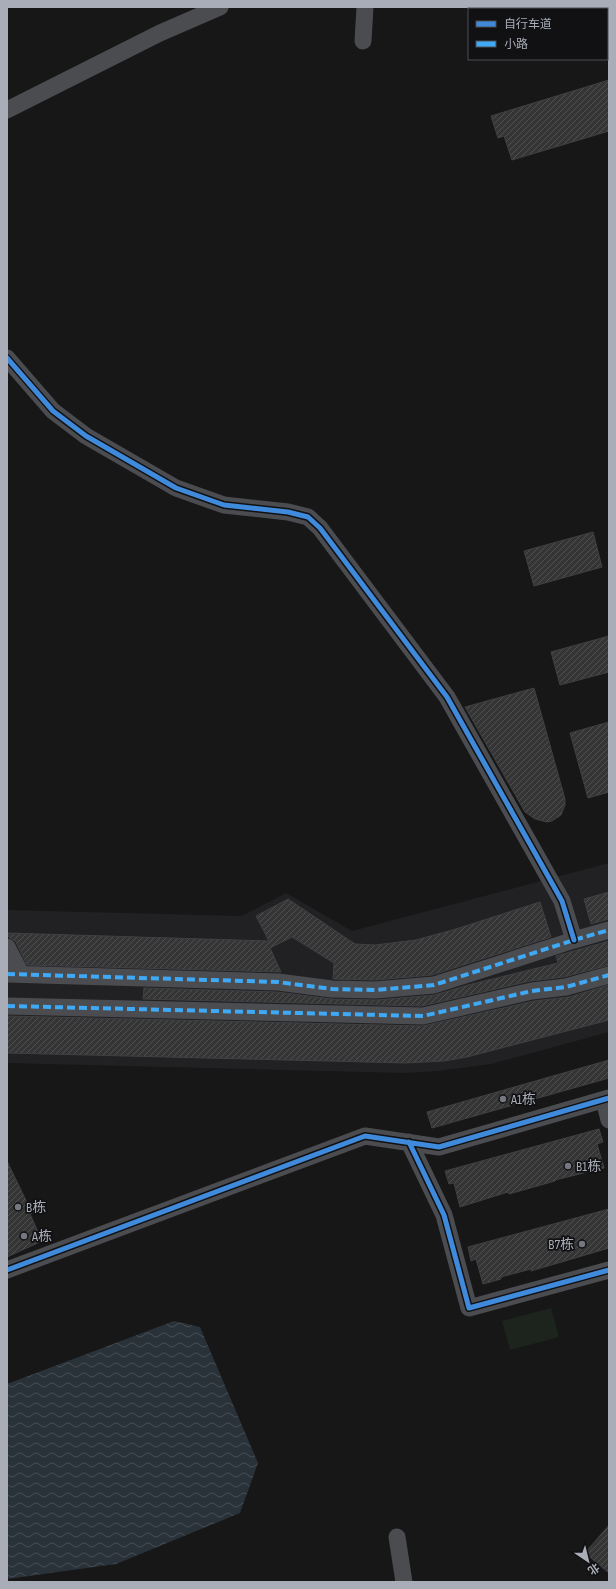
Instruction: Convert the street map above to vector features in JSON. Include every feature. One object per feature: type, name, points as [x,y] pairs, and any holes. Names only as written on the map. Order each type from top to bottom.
[{"type":"street","points":[[7,110],[160,32],[220,7]]},
{"type":"street","points":[[363,42],[365,7]]},
{"type":"street","points":[[7,358],[53,411],[86,436],[176,488],[224,505],[288,512],[308,517],[320,528],[447,698],[562,901],[574,940]]},
{"type":"street","points":[[7,947],[14,974],[278,982],[332,989],[376,990],[434,984],[609,930]]},
{"type":"street","points":[[7,1006],[423,1016],[532,991],[566,987],[609,975]]},
{"type":"street","points":[[7,1270],[365,1136],[439,1147],[606,1099],[609,1120]]},
{"type":"street","points":[[409,1142],[444,1215],[469,1308],[609,1270]]},
{"type":"street","points":[[397,1537],[404,1582]]},
{"type":"shaded area","points":[[609,863],[609,1032],[491,1064],[438,1071],[404,1073],[7,1063],[7,910],[242,916],[286,893],[352,931]]},
{"type":"shaded area","points":[[551,1308],[559,1337],[510,1350],[502,1321]]},
{"type":"water","points":[[174,1321],[200,1327],[258,1463],[240,1513],[116,1564],[7,1579],[7,1384]]},
{"type":"building","points":[[609,80],[609,131],[512,160],[504,136],[498,138],[491,116]]},
{"type":"building","points":[[593,532],[602,567],[534,586],[524,551]]},
{"type":"building","points":[[609,636],[609,672],[560,685],[551,652]]},
{"type":"building","points":[[534,688],[565,799],[565,805],[561,815],[552,821],[547,822],[535,819],[525,812],[465,707]]},
{"type":"building","points":[[609,722],[609,792],[588,798],[570,733]]},
{"type":"building","points":[[609,892],[609,919],[591,924],[584,899]]},
{"type":"building","points":[[288,899],[355,944],[375,945],[416,940],[456,929],[540,902],[551,937],[432,975],[375,980],[333,979],[334,963],[292,937],[270,948],[281,972],[27,965],[16,942],[7,934],[269,941],[256,916]]},
{"type":"building","points":[[609,941],[609,965],[564,977],[530,981],[422,1006],[143,999],[144,988],[277,992],[332,999],[376,1000],[435,995],[468,985],[558,963],[556,956]]},
{"type":"building","points":[[609,985],[609,1020],[467,1057],[444,1061],[406,1063],[7,1053],[7,1016],[423,1026],[534,1001],[569,997]]},
{"type":"building","name":"A1栋","points":[[609,1060],[609,1078],[432,1128],[427,1112]]},
{"type":"building","name":"B1栋","points":[[599,1129],[603,1142],[597,1144],[604,1168],[555,1180],[509,1194],[508,1192],[460,1207],[454,1183],[449,1184],[445,1171]]},
{"type":"building","points":[[7,1161],[32,1213],[30,1214],[42,1241],[7,1257]]},
{"type":"building","name":"B7栋","points":[[609,1209],[609,1248],[531,1271],[531,1269],[501,1277],[501,1279],[483,1284],[476,1259],[471,1261],[468,1247]]},
{"type":"building","points":[[609,1525],[609,1573],[585,1553]]},
{"type":"marked path","points":[[7,974],[278,982],[332,989],[375,990],[434,985],[609,930]]},
{"type":"marked path","points":[[7,1006],[423,1016],[532,991],[566,987],[609,975]]},
{"type":"cycle path","points":[[7,358],[53,411],[86,436],[176,488],[224,505],[288,512],[308,517],[320,528],[447,697],[562,901],[574,940]]},
{"type":"cycle path","points":[[7,1270],[365,1136],[439,1147],[609,1098]]},
{"type":"cycle path","points":[[409,1142],[444,1215],[469,1308],[609,1270]]},
{"type":"place","name":"A1栋","points":[[503,1099]]},
{"type":"place","name":"B1栋","points":[[568,1166]]},
{"type":"place","name":"B栋","points":[[18,1207]]},
{"type":"place","name":"A栋","points":[[24,1236]]},
{"type":"place","name":"B7栋","points":[[582,1244]]}]
